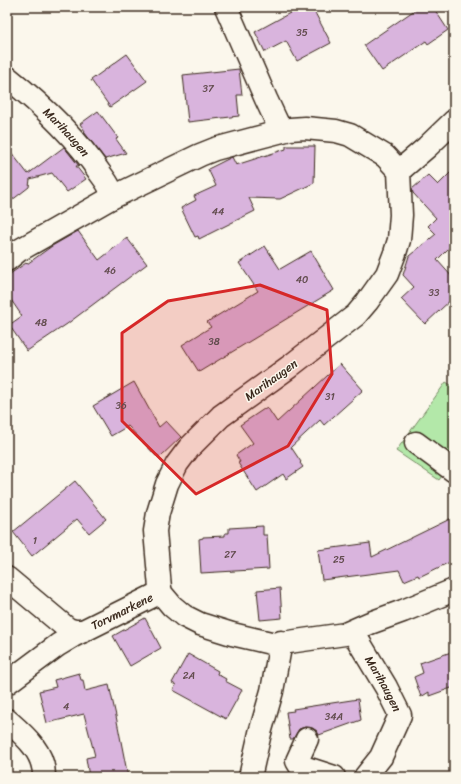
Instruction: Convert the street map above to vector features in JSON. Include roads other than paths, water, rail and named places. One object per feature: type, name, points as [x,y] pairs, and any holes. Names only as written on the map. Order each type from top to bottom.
[{"type":"street","points":[[226,7],[281,131]]},
{"type":"street","name":"Marihaugen","points":[[7,77],[27,93],[69,132],[107,182],[111,198]]},
{"type":"street","points":[[7,260],[18,251],[111,198],[215,149],[290,129],[305,128],[336,131],[350,135],[385,156],[399,171],[454,121]]},
{"type":"street","name":"Marihaugen","points":[[161,593],[155,531],[158,513],[167,484],[177,464],[189,448],[221,416],[356,315],[367,302],[387,274],[399,240],[401,215],[399,171]]},
{"type":"street","points":[[416,443],[454,471]]},
{"type":"street","name":"Torvmarkene","points":[[7,578],[68,629],[84,631]]},
{"type":"street","points":[[161,593],[172,606],[184,616],[200,624],[232,634],[275,644],[353,632],[370,622],[403,611],[454,590]]},
{"type":"street","name":"Torvmarkene","points":[[7,683],[58,645],[161,593]]},
{"type":"street","name":"Marihaugen","points":[[353,632],[386,687],[400,714],[381,757],[365,777]]},
{"type":"street","points":[[250,777],[260,733],[272,691],[281,642]]},
{"type":"street","name":"Torvmarkene","points":[[7,664],[24,652],[58,645]]},
{"type":"street","points":[[7,720],[32,743],[38,754],[44,772],[44,777]]},
{"type":"street","points":[[307,739],[297,761],[300,766],[334,777]]}]
